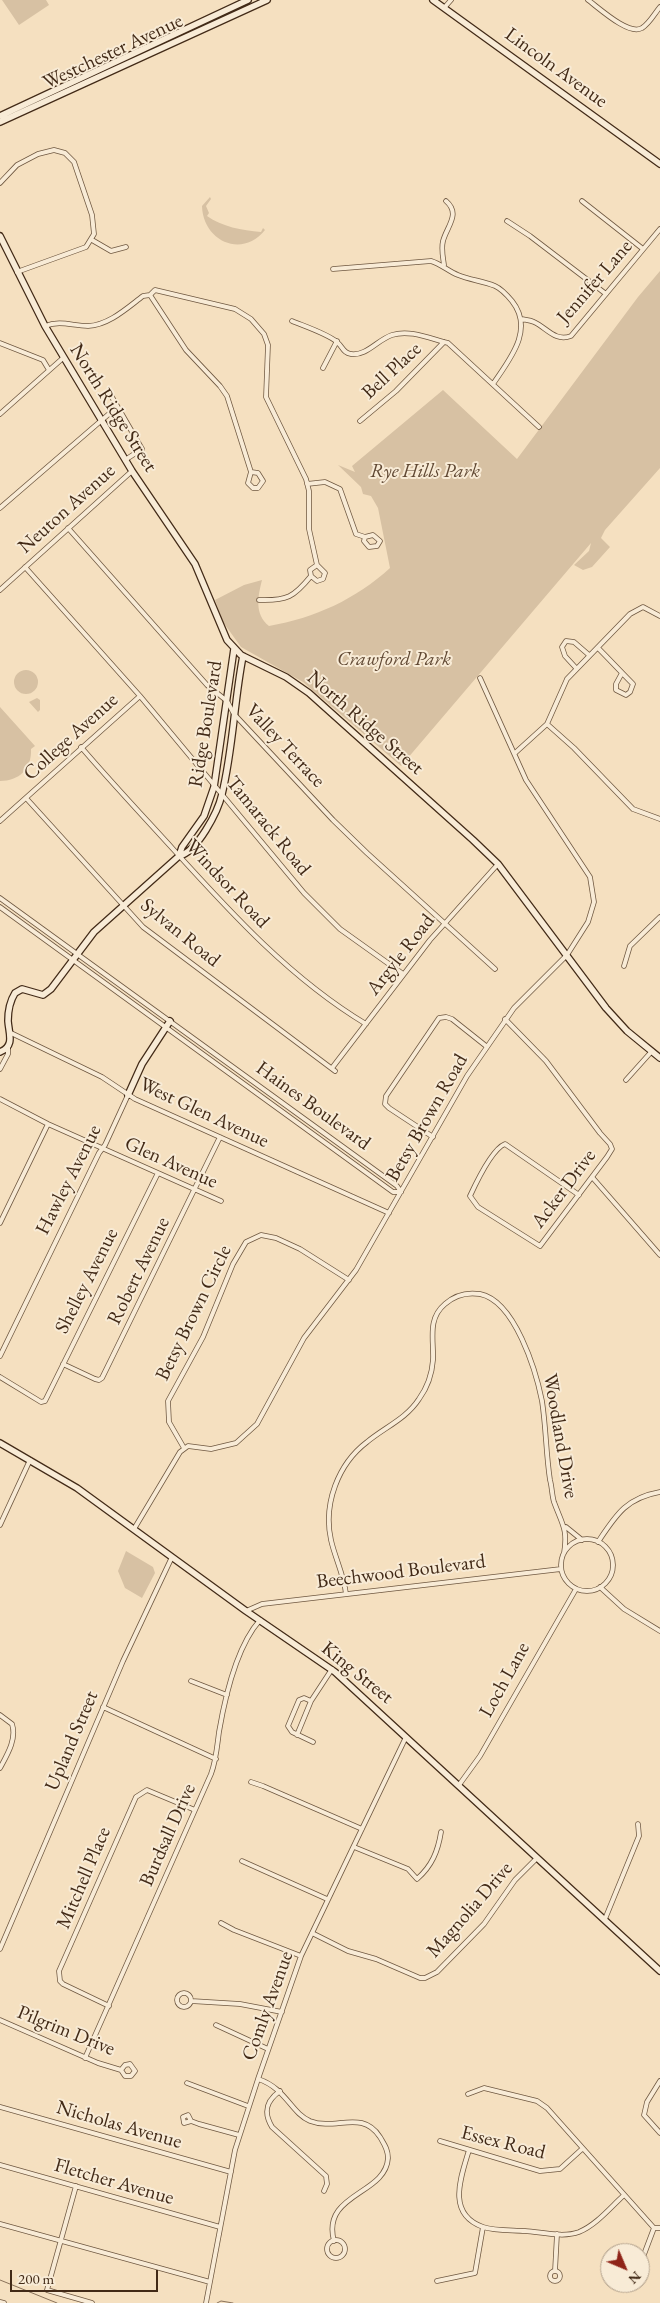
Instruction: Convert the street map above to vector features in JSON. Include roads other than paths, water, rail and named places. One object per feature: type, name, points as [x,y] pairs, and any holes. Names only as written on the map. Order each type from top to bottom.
[{"type":"street","name":"Westchester Avenue","points":[[0,116],[248,0]]},
{"type":"street","name":"Westchester Avenue","points":[[0,122],[267,0]]},
{"type":"street","name":"Lincoln Avenue","points":[[433,0],[660,164]]},
{"type":"street","points":[[444,8],[451,0]]},
{"type":"street","points":[[588,0],[626,28],[639,30],[644,27],[660,7]]},
{"type":"street","points":[[0,182],[17,165],[38,154],[54,150],[66,153],[74,162],[95,229],[92,240],[86,247],[17,272]]},
{"type":"street","points":[[444,265],[443,241],[454,216],[453,210],[446,201]]},
{"type":"street","points":[[582,201],[643,249]]},
{"type":"street","points":[[507,221],[536,240],[606,294]]},
{"type":"street","name":"Jennifer Lane","points":[[521,319],[534,322],[559,338],[568,338],[578,331],[660,229]]},
{"type":"street","name":"North Ridge Street","points":[[0,236],[63,358],[132,471],[195,564],[222,631],[234,649],[243,656],[286,677],[309,693],[458,824],[498,864],[616,1021],[660,1058]]},
{"type":"street","points":[[92,240],[111,250],[126,247]]},
{"type":"street","points":[[333,269],[431,261],[444,265],[456,275],[501,290],[514,304],[521,319],[519,341],[515,352],[492,384]]},
{"type":"street","points":[[45,326],[60,322],[86,326],[106,322],[143,296],[150,295],[155,290],[234,309],[250,319],[264,334],[268,345],[266,397],[307,484],[310,529],[317,565],[325,573],[320,581],[311,576],[310,570],[317,565]]},
{"type":"street","points":[[150,295],[186,350],[215,380],[227,396],[251,472],[248,483],[253,488],[258,488],[263,481],[258,473],[251,472]]},
{"type":"street","points":[[292,321],[337,341],[345,353],[357,354],[385,338],[398,334],[432,338],[444,342],[460,352],[539,427]]},
{"type":"street","points":[[323,368],[337,341]]},
{"type":"street","name":"Bell Place","points":[[360,422],[396,391],[444,342]]},
{"type":"street","points":[[0,343],[43,360],[48,370]]},
{"type":"street","points":[[0,414],[63,358]]},
{"type":"street","points":[[109,392],[142,450],[125,460]]},
{"type":"street","points":[[0,508],[117,407]]},
{"type":"street","name":"Neuton Avenue","points":[[0,590],[132,471]]},
{"type":"street","points":[[307,484],[325,482],[340,489],[356,534],[365,537]]},
{"type":"street","name":"Valley Terrace","points":[[68,528],[207,685],[227,701],[234,714],[333,820],[496,969]]},
{"type":"street","name":"Tamarack Road","points":[[25,567],[140,696],[268,853],[327,918],[403,974]]},
{"type":"street","points":[[259,600],[289,598],[300,590],[311,576]]},
{"type":"street","points":[[515,753],[547,724],[567,679],[576,668],[630,614],[643,607],[660,616]]},
{"type":"street","points":[[576,668],[562,651],[562,646],[566,641],[574,642],[589,655]]},
{"type":"street","points":[[598,648],[622,672],[632,684],[630,692],[626,695],[616,690],[616,684],[622,672]]},
{"type":"street","name":"Ridge Boulevard","points":[[179,856],[182,847],[204,816],[214,787],[234,649]]},
{"type":"street","name":"Ridge Boulevard","points":[[11,1033],[9,1011],[15,993],[22,989],[46,994],[58,982],[94,932],[179,856],[186,854],[212,819],[222,796],[243,656]]},
{"type":"street","name":"Betsy Brown Road","points":[[184,1448],[225,1447],[240,1441],[250,1432],[263,1414],[283,1374],[308,1332],[349,1280],[486,1046],[505,1019],[567,955],[588,922],[594,902],[592,885],[581,860],[542,808],[526,780],[480,678]]},
{"type":"street","name":"College Avenue","points":[[0,821],[140,696]]},
{"type":"street","points":[[547,724],[574,748],[633,809],[660,819]]},
{"type":"street","name":"Windsor Road","points":[[81,747],[179,856],[267,948],[304,980],[366,1024]]},
{"type":"street","name":"Sylvan Road","points":[[26,798],[146,930],[334,1070]]},
{"type":"street","name":"Argyle Road","points":[[334,1070],[403,974],[444,923],[498,864]]},
{"type":"street","name":"Haines Boulevard","points":[[0,898],[397,1186],[401,1192]]},
{"type":"street","name":"Haines Boulevard","points":[[0,908],[393,1192],[401,1192]]},
{"type":"street","points":[[624,966],[630,946],[660,917]]},
{"type":"street","points":[[433,1137],[389,1108],[385,1102],[393,1085],[439,1018],[446,1017],[452,1019],[486,1046]]},
{"type":"street","name":"Acker Drive","points":[[505,1019],[546,1061],[612,1149],[579,1195],[540,1246],[478,1207],[470,1196],[498,1147],[507,1145],[579,1195]]},
{"type":"street","name":"Hawley Avenue","points":[[0,1356],[142,1064],[170,1021]]},
{"type":"street","points":[[0,1069],[8,1054],[11,1033]]},
{"type":"street","name":"West Glen Avenue","points":[[11,1033],[102,1076],[128,1095],[389,1213]]},
{"type":"street","points":[[0,1052],[8,1046]]},
{"type":"street","points":[[626,1080],[652,1051]]},
{"type":"street","name":"Glen Avenue","points":[[0,1099],[48,1124],[221,1202]]},
{"type":"street","points":[[0,1223],[48,1124]]},
{"type":"street","name":"Robert Avenue","points":[[63,1364],[95,1379],[99,1380],[102,1378],[196,1190],[220,1137]]},
{"type":"street","name":"Shelley Avenue","points":[[0,1377],[43,1402],[158,1173]]},
{"type":"street","points":[[592,1177],[660,1255]]},
{"type":"street","name":"Betsy Brown Circle","points":[[184,1448],[168,1422],[168,1403],[204,1337],[233,1264],[246,1242],[261,1235],[281,1240],[349,1280]]},
{"type":"street","name":"Woodland Drive","points":[[346,1594],[331,1539],[329,1511],[335,1486],[343,1469],[358,1450],[397,1422],[420,1399],[430,1378],[435,1318],[444,1305],[458,1296],[476,1294],[494,1300],[508,1314],[521,1339],[539,1388],[554,1501],[566,1527],[582,1540]]},
{"type":"street","name":"King Street","points":[[0,1443],[77,1488],[246,1611],[332,1669],[660,1971]]},
{"type":"street","points":[[134,1529],[184,1448]]},
{"type":"street","points":[[0,1525],[30,1460]]},
{"type":"street","points":[[598,1542],[622,1508],[637,1498],[660,1492]]},
{"type":"street","name":"Woodland Drive","points":[[564,1553],[566,1527]]},
{"type":"street","points":[[582,1540],[598,1542],[607,1549],[612,1561],[609,1578],[600,1587],[589,1591],[576,1589],[566,1581],[561,1569],[564,1553],[569,1546],[582,1540]]},
{"type":"street","name":"Upland Street","points":[[0,1948],[103,1707],[172,1557]]},
{"type":"street","name":"Beechwood Boulevard","points":[[246,1611],[262,1604],[561,1569]]},
{"type":"street","points":[[600,1587],[624,1609],[660,1631]]},
{"type":"street","name":"Loch Lane","points":[[459,1785],[480,1756],[576,1589]]},
{"type":"street","name":"Burdsall Drive","points":[[85,2058],[216,1759],[228,1695],[239,1658],[260,1620]]},
{"type":"street","points":[[297,1735],[311,1701],[332,1669]]},
{"type":"street","points":[[192,1680],[228,1695]]},
{"type":"street","points":[[311,1701],[304,1698],[299,1700],[288,1726],[289,1730],[297,1735],[314,1742]]},
{"type":"street","points":[[103,1707],[216,1759]]},
{"type":"street","points":[[0,1715],[12,1724],[14,1732],[10,1748],[0,1768]]},
{"type":"street","name":"Comly Avenue","points":[[207,2300],[239,2136],[268,2049],[301,1956],[406,1737]]},
{"type":"street","points":[[251,1782],[362,1829]]},
{"type":"street","name":"Mitchell Place","points":[[109,2006],[63,1984],[60,1981],[59,1974],[120,1831],[136,1797],[144,1791],[152,1791],[195,1810]]},
{"type":"street","points":[[605,1919],[639,1836],[638,1824]]},
{"type":"street","points":[[354,1847],[408,1869],[417,1878],[429,1867],[435,1856],[441,1832]]},
{"type":"street","name":"Magnolia Drive","points":[[312,1933],[348,1951],[376,1959],[420,1978],[425,1978],[437,1972],[484,1924],[515,1880],[537,1858]]},
{"type":"street","points":[[242,1861],[328,1899]]},
{"type":"street","points":[[221,1923],[234,1930],[301,1956]]},
{"type":"street","points":[[191,2001],[240,2004],[282,2012]]},
{"type":"street","name":"Pilgrim Drive","points":[[0,2020],[85,2058],[121,2070]]},
{"type":"street","points":[[216,2025],[268,2049]]},
{"type":"street","points":[[258,2079],[269,2083],[280,2091],[308,2120],[331,2124],[363,2122],[377,2132],[386,2148],[387,2161],[381,2177],[350,2198],[336,2214],[332,2229],[334,2241]]},
{"type":"street","points":[[660,2080],[647,2102],[644,2115],[660,2133]]},
{"type":"street","points":[[187,2083],[248,2106]]},
{"type":"street","points":[[468,2094],[484,2088],[537,2100],[547,2108],[623,2196],[654,2228],[660,2228]]},
{"type":"street","points":[[280,2091],[269,2103],[266,2112],[267,2118],[272,2127],[326,2176],[327,2184],[324,2191]]},
{"type":"street","name":"Nicholas Avenue","points":[[0,2107],[231,2172]]},
{"type":"street","points":[[191,2120],[239,2136]]},
{"type":"street","name":"Essex Road","points":[[440,2141],[540,2171],[560,2169],[582,2149]]},
{"type":"street","points":[[469,2150],[459,2187],[459,2200],[464,2213],[483,2227],[557,2234],[577,2233],[591,2226],[623,2196]]},
{"type":"street","name":"Fletcher Avenue","points":[[0,2165],[220,2227]]},
{"type":"street","points":[[76,2186],[47,2290],[92,2303]]},
{"type":"street","points":[[0,2224],[210,2282]]},
{"type":"street","points":[[437,2281],[475,2273],[483,2227]]},
{"type":"street","points":[[648,2243],[654,2228]]},
{"type":"street","points":[[555,2271],[557,2234]]},
{"type":"street","points":[[334,2241],[340,2241],[345,2246],[344,2254],[337,2258],[330,2256],[327,2251],[329,2244],[334,2241]]},
{"type":"street","points":[[0,2302],[4,2303]]},
{"type":"waterway","points":[[0,2280],[57,2303]]},
{"type":"waterway","points":[[217,2303],[221,2301],[233,2303]]},
{"type":"park label","name":"Rye Hills Park","points":[[425,472]]},
{"type":"park label","name":"Crawford Park","points":[[394,660]]}]
